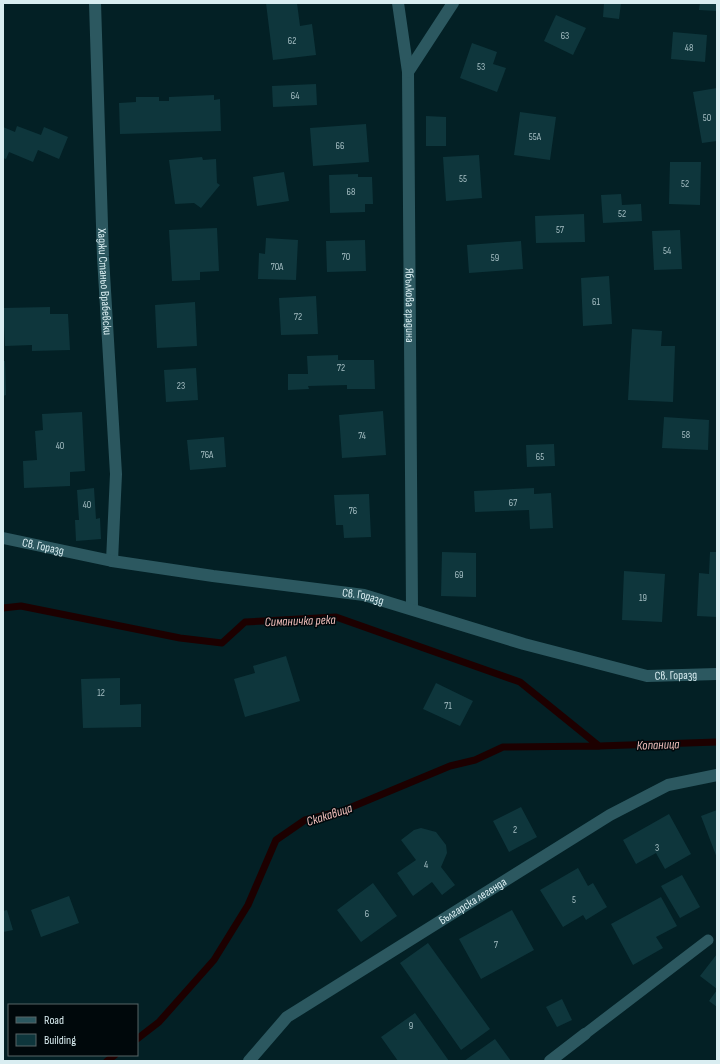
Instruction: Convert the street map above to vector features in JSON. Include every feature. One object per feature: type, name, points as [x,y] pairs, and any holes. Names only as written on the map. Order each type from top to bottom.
[{"type":"street","name":"Хаджи Станьо Врабевски","points":[[95,3],[103,257],[116,474],[112,561]]},
{"type":"street","name":"Ябълкова градина","points":[[398,3],[408,72],[412,608]]},
{"type":"street","points":[[408,72],[453,3]]},
{"type":"street","name":"Св. Горазд","points":[[3,538],[112,561],[364,595],[412,608],[524,644],[647,676],[717,674]]},
{"type":"street","name":"Българска легенда","points":[[249,1061],[288,1017],[610,815],[668,785],[717,775]]},
{"type":"street","points":[[550,1061],[585,1034]]},
{"type":"lane","points":[[585,1034],[708,940]]},
{"type":"building","points":[[266,3],[297,3],[300,26],[312,24],[316,55],[273,60]]},
{"type":"building","points":[[604,3],[621,3],[619,19],[603,17]]},
{"type":"building","points":[[700,3],[717,3],[717,11],[699,10]]},
{"type":"building","points":[[556,15],[586,28],[573,55],[544,41]]},
{"type":"building","points":[[673,32],[707,35],[705,62],[671,59]]},
{"type":"building","points":[[472,43],[497,52],[493,64],[506,68],[497,92],[460,78]]},
{"type":"building","points":[[316,84],[317,105],[273,107],[272,86]]},
{"type":"building","points":[[717,88],[717,141],[702,143],[693,92]]},
{"type":"building","points":[[214,95],[214,100],[220,99],[221,131],[120,134],[119,103],[136,102],[136,97],[159,97],[159,101],[169,101],[169,97]]},
{"type":"building","points":[[520,112],[556,117],[550,160],[514,155]]},
{"type":"building","points":[[426,116],[446,117],[446,146],[426,146]]},
{"type":"building","points":[[366,124],[369,162],[313,166],[310,128]]},
{"type":"building","points":[[17,126],[41,135],[44,127],[68,137],[59,159],[38,150],[33,162],[9,152],[6,159],[3,158],[3,127],[15,132]]},
{"type":"building","points":[[479,155],[482,198],[446,201],[443,157]]},
{"type":"building","points":[[202,157],[203,160],[216,159],[217,183],[220,185],[201,208],[194,203],[175,204],[169,160]]},
{"type":"building","points":[[670,162],[701,162],[700,205],[669,204]]},
{"type":"building","points":[[284,172],[289,201],[257,206],[253,177]]},
{"type":"building","points":[[358,174],[358,177],[372,177],[373,204],[365,204],[365,212],[330,213],[329,175]]},
{"type":"building","points":[[621,194],[622,205],[641,204],[642,221],[603,223],[601,195]]},
{"type":"building","points":[[584,214],[585,242],[536,243],[535,216]]},
{"type":"building","points":[[217,228],[219,271],[200,272],[200,280],[172,281],[169,230]]},
{"type":"building","points":[[680,230],[682,269],[654,270],[652,231]]},
{"type":"building","points":[[266,238],[298,240],[296,280],[258,279],[259,253],[265,254]]},
{"type":"building","points":[[365,240],[366,271],[327,272],[326,241]]},
{"type":"building","points":[[521,241],[523,269],[469,273],[467,245]]},
{"type":"building","points":[[609,276],[612,324],[583,326],[581,278]]},
{"type":"building","points":[[316,296],[318,334],[281,335],[279,298]]},
{"type":"building","points":[[195,302],[197,346],[157,348],[155,305]]},
{"type":"building","points":[[50,307],[50,314],[68,314],[70,350],[32,351],[32,345],[5,346],[3,308]]},
{"type":"building","points":[[632,329],[662,331],[661,346],[675,346],[673,402],[628,400]]},
{"type":"building","points":[[338,355],[338,360],[374,360],[375,389],[347,389],[347,385],[308,386],[309,389],[288,390],[288,374],[308,374],[307,356]]},
{"type":"building","points":[[3,361],[5,361],[6,395],[3,396]]},
{"type":"building","points":[[196,368],[198,400],[166,402],[164,370]]},
{"type":"building","points":[[383,411],[386,455],[342,458],[339,415]]},
{"type":"building","points":[[82,412],[85,471],[70,472],[70,486],[24,488],[23,461],[37,460],[35,431],[43,430],[42,414]]},
{"type":"building","points":[[664,417],[709,420],[708,450],[662,448]]},
{"type":"building","points":[[224,437],[226,467],[190,470],[187,440]]},
{"type":"building","points":[[554,444],[555,466],[527,467],[526,445]]},
{"type":"building","points":[[94,488],[96,519],[100,518],[101,539],[76,541],[75,520],[79,520],[77,490]]},
{"type":"building","points":[[534,488],[534,494],[551,493],[553,528],[530,529],[529,510],[475,512],[474,491]]},
{"type":"building","points":[[369,494],[371,537],[344,538],[343,525],[336,525],[334,495]]},
{"type":"building","points":[[442,552],[476,553],[476,597],[441,596]]},
{"type":"building","points":[[710,552],[717,552],[717,617],[697,616],[699,573],[709,574]]},
{"type":"building","points":[[624,571],[665,574],[662,622],[622,620]]},
{"type":"building","points":[[286,656],[300,701],[245,717],[234,679],[255,673],[253,666]]},
{"type":"building","points":[[120,678],[120,705],[141,704],[141,727],[83,728],[81,679]]},
{"type":"building","points":[[436,683],[473,701],[460,726],[423,709]]},
{"type":"building","points":[[521,807],[537,837],[509,852],[493,821]]},
{"type":"building","points":[[717,810],[717,858],[701,816]]},
{"type":"building","points":[[669,814],[691,854],[665,869],[656,853],[636,864],[623,840]]},
{"type":"building","points":[[421,828],[436,832],[446,845],[447,853],[441,867],[455,885],[442,895],[432,882],[413,896],[397,873],[416,860],[401,840],[414,830]]},
{"type":"building","points":[[578,868],[588,886],[593,883],[607,907],[586,920],[583,915],[563,927],[540,890]]},
{"type":"building","points":[[682,875],[700,907],[680,918],[661,886]]},
{"type":"building","points":[[373,883],[397,916],[361,942],[337,910]]},
{"type":"building","points":[[69,896],[79,923],[41,937],[31,910]]},
{"type":"building","points":[[661,897],[677,926],[656,937],[663,948],[633,965],[611,924]]},
{"type":"building","points":[[7,910],[13,930],[3,932],[3,911]]},
{"type":"building","points":[[512,910],[534,950],[481,979],[459,939]]},
{"type":"building","points":[[428,943],[490,1029],[461,1050],[400,963]]},
{"type":"building","points":[[717,954],[717,989],[700,976]]},
{"type":"building","points":[[717,990],[717,1007],[709,1001]]},
{"type":"building","points":[[562,999],[572,1020],[557,1027],[546,1007]]},
{"type":"building","points":[[415,1013],[449,1061],[398,1061],[381,1037]]},
{"type":"building","points":[[495,1039],[511,1061],[464,1061]]},
{"type":"waterway","name":"Симаничка река","points":[[3,608],[21,606],[180,638],[222,643],[245,622],[336,617],[520,682],[599,746]]},
{"type":"waterway","name":"Скакавица","points":[[138,1038],[159,1022],[214,960],[248,905],[276,840],[305,820],[342,811],[450,766],[475,760],[503,747],[599,746],[717,742]]},
{"type":"waterway","name":"Скакавица","points":[[107,1061],[114,1056]]},
{"type":"water label","name":"Копаница","points":[[658,744]]}]
